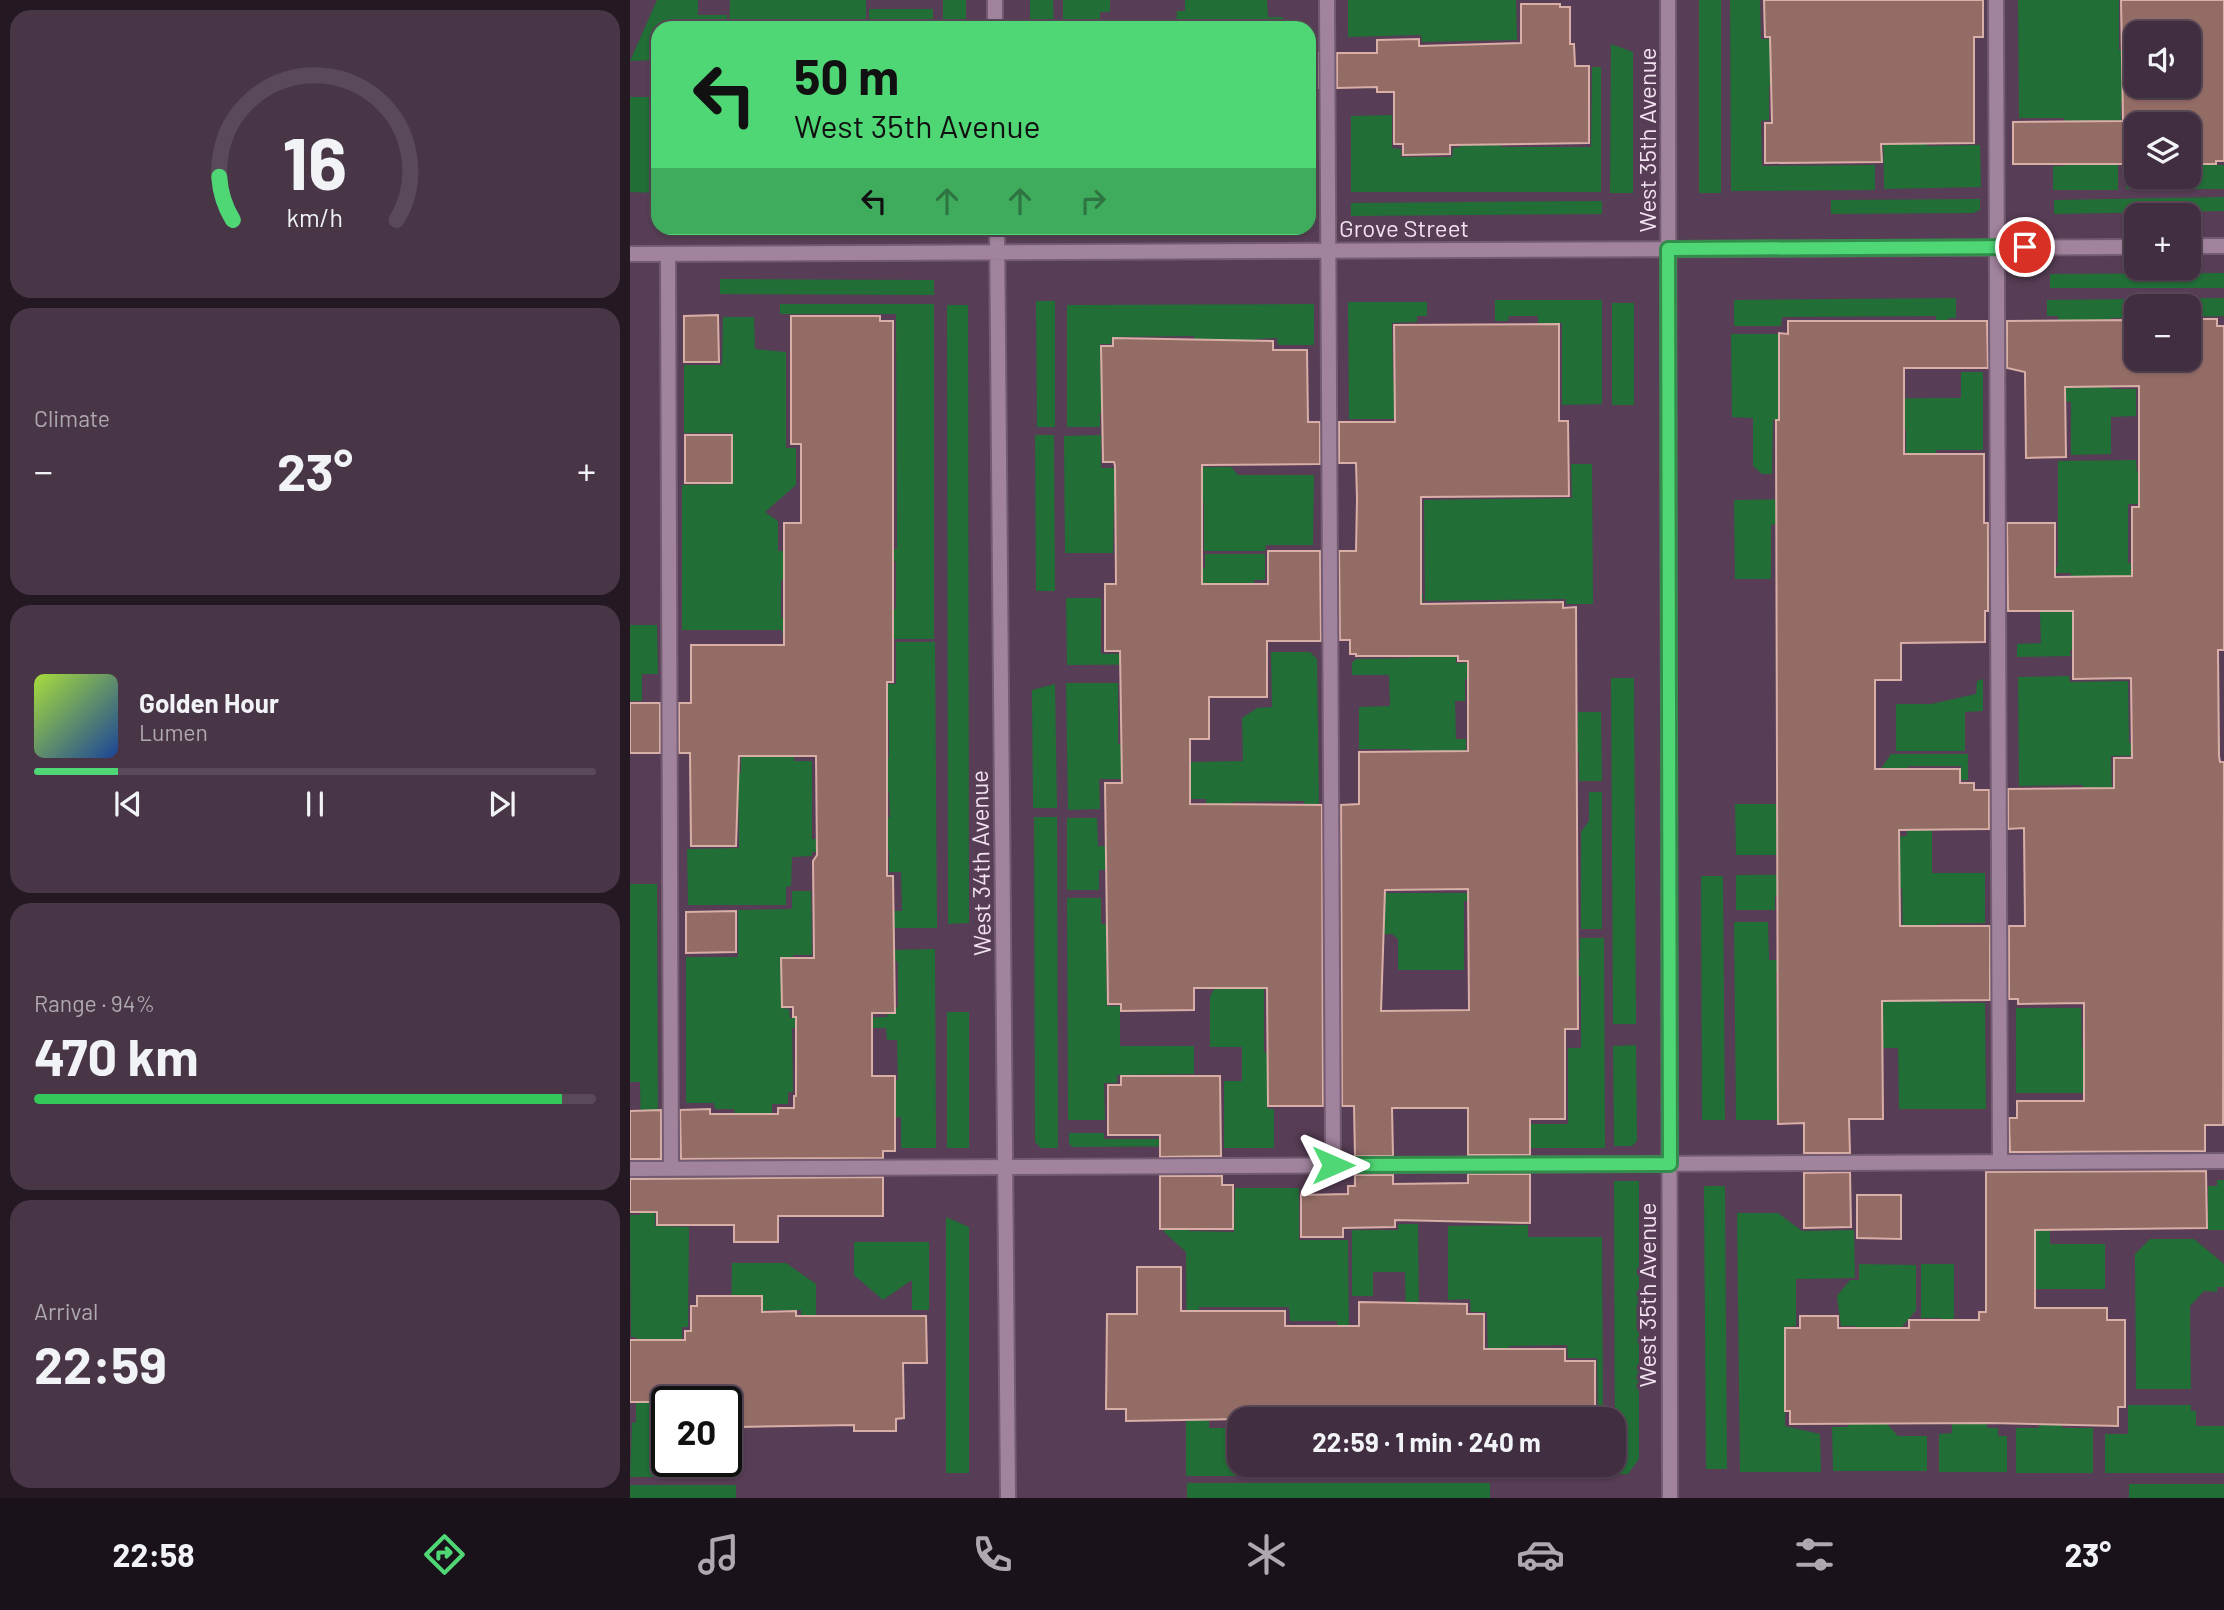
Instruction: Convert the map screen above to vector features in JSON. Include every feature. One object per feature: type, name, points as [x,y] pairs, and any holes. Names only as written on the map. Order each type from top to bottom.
[{"type":"street","points":[[995,0],[995,21]]},
{"type":"street","points":[[1327,0],[1333,1165]]},
{"type":"street","name":"West 35th Avenue","points":[[1668,0],[1670,1498]]},
{"type":"street","points":[[1996,0],[2000,1162]]},
{"type":"street","name":"West 34th Avenue","points":[[997,235],[1008,1498]]},
{"type":"street","points":[[2201,246],[2224,246]]},
{"type":"street","name":"Grove Street","points":[[630,254],[2124,247]]},
{"type":"street","points":[[668,254],[671,1168]]},
{"type":"street","points":[[630,1169],[2224,1161]]},
{"type":"green space","points":[[657,0],[698,0],[698,15],[727,15],[727,21],[651,21],[651,60],[630,61]]},
{"type":"green space","points":[[730,0],[866,0],[866,21],[729,21]]},
{"type":"green space","points":[[943,0],[966,0],[966,21],[943,21]]},
{"type":"green space","points":[[1030,0],[1053,0],[1054,21],[1030,21]]},
{"type":"green space","points":[[1063,0],[1110,0],[1110,12],[1100,12],[1100,21],[1063,21]]},
{"type":"green space","points":[[1185,0],[1267,0],[1268,17],[1283,17],[1283,21],[1176,21],[1177,11],[1185,11]]},
{"type":"green space","points":[[1348,0],[1516,0],[1517,40],[1422,42],[1421,35],[1348,37]]},
{"type":"green space","points":[[1699,0],[1721,0],[1721,193],[1699,193]]},
{"type":"green space","points":[[1730,0],[1760,0],[1761,39],[1801,39],[1802,85],[1769,86],[1769,120],[1761,121],[1762,166],[1875,165],[1875,190],[1731,191]]},
{"type":"green space","points":[[2018,0],[2119,0],[2119,50],[2124,50],[2124,98],[2201,98],[2201,95],[2210,101],[2121,101],[2121,125],[2065,125],[2064,118],[2019,118]]},
{"type":"green space","points":[[869,9],[933,9],[933,21],[869,21]]},
{"type":"green space","points":[[1461,44],[1501,44],[1501,147],[1591,147],[1592,67],[1601,67],[1601,192],[1351,192],[1351,116],[1392,115],[1392,148],[1401,149],[1401,157],[1452,157],[1453,148],[1461,147]]},
{"type":"green space","points":[[1611,44],[1633,52],[1633,193],[1610,193]]},
{"type":"green space","points":[[1927,85],[1927,146],[1980,145],[1981,187],[1884,189],[1883,116]]},
{"type":"green space","points":[[630,97],[651,97],[651,193],[630,192]]},
{"type":"green space","points":[[2064,137],[2118,137],[2118,190],[2053,190],[2053,166],[2065,166]]},
{"type":"green space","points":[[2201,165],[2224,165],[2224,189],[2201,189]]},
{"type":"green space","points":[[2224,197],[2224,211],[2201,211],[2201,203],[2124,203],[2124,213],[2054,214],[2054,200]]},
{"type":"green space","points":[[1980,199],[1980,210],[1973,213],[1831,214],[1831,200]]},
{"type":"green space","points":[[1602,201],[1602,214],[1351,216],[1351,203]]},
{"type":"green space","points":[[2201,273],[2224,273],[2224,288],[2050,288],[2050,274],[2124,274],[2124,280],[2201,280]]},
{"type":"green space","points":[[720,279],[934,280],[934,295],[720,294]]},
{"type":"green space","points":[[1956,298],[1956,318],[1948,318],[1948,350],[1937,339],[1936,316],[1782,317],[1781,326],[1734,326],[1734,300]]},
{"type":"green space","points":[[2201,298],[2224,298],[2224,316],[2201,317]]},
{"type":"green space","points":[[2124,299],[2124,318],[2111,318],[2111,389],[2136,389],[2136,416],[2111,417],[2111,454],[2071,455],[2071,402],[2060,401],[2058,316],[2047,316],[2047,300]]},
{"type":"green space","points":[[1495,300],[1602,300],[1602,404],[1562,405],[1562,323],[1538,323],[1538,316],[1509,316],[1508,321],[1495,321]]},
{"type":"green space","points":[[1036,301],[1055,301],[1055,427],[1037,427]]},
{"type":"green space","points":[[1348,302],[1427,302],[1427,316],[1417,316],[1417,322],[1392,323],[1393,381],[1477,381],[1478,403],[1560,403],[1560,419],[1349,419]]},
{"type":"green space","points":[[1612,303],[1634,303],[1634,405],[1612,405]]},
{"type":"green space","points":[[780,304],[934,304],[934,639],[880,639],[880,610],[896,609],[896,561],[884,560],[884,549],[897,549],[896,314],[780,314]]},
{"type":"green space","points":[[1314,304],[1314,345],[1278,345],[1277,338],[1256,339],[1256,405],[1194,348],[1194,336],[1112,337],[1111,344],[1100,344],[1101,392],[1113,392],[1111,412],[1100,413],[1100,427],[1067,427],[1067,305]]},
{"type":"green space","points":[[947,305],[968,305],[969,923],[948,924]]},
{"type":"green space","points":[[723,317],[754,317],[755,349],[786,352],[786,448],[796,448],[796,485],[765,512],[778,521],[778,551],[796,551],[796,580],[781,580],[781,618],[875,618],[795,637],[783,637],[782,630],[682,630],[682,485],[733,484],[733,433],[684,433],[684,365],[722,365]]},
{"type":"green space","points":[[1731,334],[1778,334],[1778,370],[1788,370],[1788,399],[1961,398],[1961,372],[1983,372],[1983,450],[1936,450],[1936,455],[1906,455],[1906,429],[1896,429],[1895,419],[1773,420],[1772,474],[1762,474],[1753,466],[1753,418],[1732,417]]},
{"type":"green space","points":[[1035,435],[1054,435],[1055,591],[1036,591]]},
{"type":"green space","points":[[1101,435],[1101,468],[1231,467],[1238,475],[1314,475],[1313,545],[1266,545],[1265,551],[1204,551],[1204,503],[1114,503],[1113,553],[1065,553],[1064,436]]},
{"type":"green space","points":[[2136,460],[2137,472],[2213,472],[2178,503],[2128,504],[2128,563],[2216,563],[2128,649],[2070,650],[2071,656],[2017,657],[2017,644],[2041,643],[2040,612],[2072,611],[2071,573],[2020,573],[2020,567],[2058,567],[2058,461]]},
{"type":"green space","points":[[1571,464],[1592,464],[1593,604],[1566,604],[1566,599],[1425,601],[1424,500],[1572,498]]},
{"type":"green space","points":[[1936,497],[1771,525],[1771,579],[1735,579],[1734,500]]},
{"type":"green space","points":[[1205,554],[1265,554],[1265,580],[1254,580],[1254,652],[1203,663],[1203,582],[1157,582],[1157,568],[1205,568]]},
{"type":"green space","points":[[1410,594],[1423,594],[1423,603],[1456,603],[1456,663],[1483,663],[1475,679],[1465,679],[1465,701],[1455,701],[1456,739],[1466,739],[1466,754],[1411,799],[1411,749],[1359,749],[1359,707],[1390,706],[1389,675],[1352,675],[1352,663],[1356,659],[1410,658]]},
{"type":"green space","points":[[1066,598],[1101,598],[1101,654],[1200,653],[1200,664],[1067,665]]},
{"type":"green space","points":[[630,625],[657,625],[658,674],[642,674],[642,701],[630,701]]},
{"type":"green space","points":[[896,642],[935,642],[937,928],[888,928],[888,911],[902,911],[901,872],[889,872],[889,850],[882,850],[881,818],[890,817],[889,792],[879,792],[879,758],[889,758],[889,720],[879,720],[881,684],[896,684]]},
{"type":"green space","points":[[1271,652],[1310,652],[1317,659],[1319,806],[1304,807],[1304,801],[1233,802],[1233,848],[1207,848],[1206,799],[1184,799],[1142,763],[1243,761],[1242,718],[1257,708],[1272,707]]},
{"type":"green space","points":[[2069,676],[2070,682],[2128,681],[2129,743],[2220,742],[2220,755],[2111,756],[2112,794],[2084,826],[2083,785],[2019,786],[2018,677]]},
{"type":"green space","points":[[1611,678],[1634,678],[1636,1024],[1613,1024]]},
{"type":"green space","points":[[1983,679],[1983,711],[1965,712],[1965,751],[1896,751],[1896,704],[1931,704],[1976,694],[1977,681]]},
{"type":"green space","points":[[1066,683],[1118,683],[1118,744],[1138,744],[1139,779],[1099,779],[1100,809],[1068,810]]},
{"type":"green space","points":[[1055,684],[1057,808],[1033,808],[1032,690]]},
{"type":"green space","points":[[1578,712],[1601,712],[1602,781],[1579,781],[1579,752],[1470,752],[1578,734]]},
{"type":"green space","points":[[741,731],[794,736],[794,761],[812,761],[812,839],[876,839],[876,851],[812,852],[812,856],[792,857],[791,886],[786,887],[786,905],[688,905],[687,849],[739,848],[738,781],[692,780],[692,774],[741,773]]},
{"type":"green space","points":[[1891,754],[1968,754],[1968,780],[1961,780],[1961,766],[1908,766],[1908,779],[1881,769]]},
{"type":"green space","points":[[1589,792],[1602,792],[1602,929],[1581,929],[1581,832],[1589,821]]},
{"type":"green space","points":[[1907,803],[1932,803],[1932,873],[1985,873],[1985,923],[1938,924],[1925,940],[1903,940],[1902,888],[1790,889],[1789,895],[1775,896],[1775,910],[1736,910],[1736,875],[1893,874],[1893,837],[1907,836]]},
{"type":"green space","points":[[1735,804],[1777,804],[1777,855],[1736,855]]},
{"type":"green space","points":[[1034,817],[1057,817],[1058,1148],[1041,1148],[1035,1142]]},
{"type":"green space","points":[[1067,818],[1097,818],[1098,846],[1125,846],[1125,870],[1099,870],[1099,890],[1067,890]]},
{"type":"green space","points":[[1701,876],[1723,876],[1725,1120],[1702,1120]]},
{"type":"green space","points":[[630,884],[657,884],[658,1133],[641,1133],[640,1082],[630,1082]]},
{"type":"green space","points":[[792,891],[811,891],[812,955],[793,955],[793,971],[781,971],[781,1008],[789,1009],[790,1018],[831,1018],[831,1027],[792,1028],[793,1092],[788,1092],[788,1104],[772,1104],[772,1114],[735,1114],[734,1109],[715,1109],[714,1103],[686,1103],[686,957],[738,957],[738,910],[792,909]]},
{"type":"green space","points":[[1358,893],[1487,893],[1487,901],[1464,901],[1464,970],[1398,970],[1398,939],[1392,934],[1350,935]]},
{"type":"green space","points":[[1067,898],[1101,898],[1101,924],[1118,924],[1118,960],[1106,961],[1107,1006],[1120,1006],[1120,1046],[1194,1046],[1194,1074],[1117,1075],[1117,1083],[1104,1083],[1105,1120],[1068,1120]]},
{"type":"green space","points":[[1734,922],[1768,922],[1769,960],[1872,959],[1872,971],[1776,972],[1777,1120],[1736,1120]]},
{"type":"green space","points":[[1580,938],[1604,938],[1605,1148],[1468,1148],[1468,1124],[1568,1124],[1568,1048],[1581,1048],[1581,976],[1490,975],[1580,959]]},
{"type":"green space","points":[[935,949],[936,1148],[901,1148],[901,1117],[885,1117],[888,1081],[898,1080],[897,1040],[887,1040],[886,1028],[835,1028],[835,1018],[887,1017],[888,1008],[898,1007],[898,961],[885,961],[885,950]]},
{"type":"green space","points":[[1880,970],[1939,970],[1939,1003],[1985,1003],[1986,1109],[1899,1109],[1898,1048],[1780,1048]]},
{"type":"green space","points":[[1219,981],[1264,981],[1264,1052],[1268,1053],[1268,1109],[1274,1109],[1274,1148],[1224,1148],[1224,1081],[1242,1081],[1242,1047],[1210,1047],[1210,996]]},
{"type":"green space","points":[[2016,1008],[2081,1008],[2082,1048],[2118,1048],[2093,1093],[2016,1093]]},
{"type":"green space","points":[[947,1012],[969,1012],[969,1148],[947,1148]]},
{"type":"green space","points":[[1636,1045],[1637,1141],[1632,1146],[1614,1146],[1613,1046]]},
{"type":"green space","points":[[1069,1133],[1104,1133],[1104,1139],[1219,1139],[1219,1146],[1073,1147],[1069,1144]]},
{"type":"green space","points":[[2217,1180],[2224,1180],[2224,1230],[2208,1230],[2208,1186],[2217,1186]]},
{"type":"green space","points":[[640,1181],[655,1181],[655,1226],[689,1227],[688,1327],[682,1327],[682,1340],[637,1340],[636,1337],[631,1337],[630,1215],[640,1215]]},
{"type":"green space","points":[[1614,1181],[1639,1181],[1639,1459],[1628,1474],[1626,1407],[1615,1407]]},
{"type":"green space","points":[[2034,1185],[2050,1185],[2050,1244],[2105,1244],[2105,1289],[2013,1289]]},
{"type":"green space","points":[[1188,1186],[1189,1231],[1234,1232],[1235,1188],[1299,1188],[1299,1240],[1348,1240],[1349,1338],[1338,1338],[1337,1321],[1290,1321],[1289,1307],[1199,1307],[1199,1370],[1187,1405],[1186,1252],[1164,1232],[1164,1214]]},
{"type":"green space","points":[[1704,1186],[1725,1186],[1727,1469],[1706,1469]]},
{"type":"green space","points":[[1737,1213],[1778,1213],[1802,1231],[1854,1230],[1855,1278],[1796,1279],[1796,1326],[1785,1327],[1785,1426],[1820,1434],[1821,1472],[1740,1472]]},
{"type":"green space","points":[[946,1217],[969,1227],[969,1473],[946,1473]]},
{"type":"green space","points":[[1398,1224],[1418,1224],[1419,1320],[1406,1320],[1405,1272],[1373,1272],[1373,1296],[1352,1296],[1352,1230],[1398,1230]]},
{"type":"green space","points":[[1528,1225],[1528,1237],[1602,1237],[1603,1407],[1598,1407],[1597,1358],[1568,1358],[1567,1345],[1509,1346],[1508,1365],[1488,1365],[1487,1312],[1471,1312],[1470,1299],[1448,1300],[1448,1226]]},
{"type":"green space","points":[[2150,1239],[2194,1239],[2224,1264],[2224,1287],[2217,1287],[2217,1292],[2204,1291],[2190,1306],[2191,1389],[2136,1389],[2135,1254]]},
{"type":"green space","points":[[854,1242],[929,1242],[929,1310],[912,1310],[912,1280],[883,1300],[854,1275]]},
{"type":"green space","points":[[732,1263],[786,1263],[816,1284],[816,1316],[801,1316],[801,1310],[766,1310],[765,1321],[731,1321]]},
{"type":"green space","points":[[1859,1264],[1916,1265],[1916,1310],[1888,1344],[1888,1425],[1898,1436],[1927,1436],[1927,1471],[1833,1471],[1832,1427],[1848,1427],[1848,1414],[1857,1413],[1856,1326],[1841,1326],[1837,1296],[1850,1280],[1859,1280]]},
{"type":"green space","points":[[1921,1264],[1954,1264],[1954,1334],[1941,1334],[1941,1318],[1921,1318]]},
{"type":"green space","points":[[636,1344],[666,1344],[666,1386],[651,1386],[651,1477],[630,1477],[632,1423],[636,1422]]},
{"type":"green space","points":[[1952,1374],[1987,1412],[1987,1428],[1998,1428],[1998,1436],[2007,1436],[2007,1472],[1939,1472],[1939,1434],[1952,1433]]},
{"type":"green space","points":[[2128,1405],[2191,1405],[2191,1411],[2196,1411],[2196,1426],[2224,1426],[2224,1473],[2105,1473],[2105,1434],[2128,1434]]},
{"type":"green space","points":[[1186,1409],[1209,1409],[1209,1428],[1227,1428],[1227,1476],[1186,1476]]},
{"type":"green space","points":[[2039,1411],[2062,1411],[2062,1428],[2093,1428],[2093,1473],[2016,1473],[2016,1428],[2039,1428]]},
{"type":"green space","points":[[1187,1483],[1490,1483],[1490,1498],[1187,1498]]},
{"type":"green space","points":[[2129,1484],[2224,1484],[2224,1498],[2129,1498]]},
{"type":"green space","points":[[630,1485],[736,1485],[736,1498],[630,1498]]},
{"type":"building","points":[[1764,0],[1983,0],[1983,37],[1974,37],[1974,143],[1881,144],[1882,162],[1765,163],[1765,123],[1772,123],[1770,37],[1765,37]]},
{"type":"building","points":[[2121,0],[2224,0],[2224,161],[2201,164],[2201,112],[2124,112],[2124,164],[2013,164],[2013,122],[2123,121]]},
{"type":"building","points":[[1521,4],[1560,4],[1560,7],[1570,7],[1570,44],[1574,44],[1575,66],[1589,66],[1589,143],[1450,145],[1450,154],[1403,155],[1403,144],[1394,144],[1394,92],[1377,92],[1377,87],[1337,88],[1337,53],[1377,53],[1377,40],[1419,39],[1419,46],[1521,43]]},
{"type":"building","points":[[1316,53],[1318,53],[1316,88]]},
{"type":"building","points":[[718,315],[719,362],[684,362],[684,316]]},
{"type":"building","points":[[791,316],[880,316],[880,321],[893,321],[893,682],[887,682],[887,876],[893,876],[895,1013],[872,1013],[872,1076],[895,1076],[895,1151],[883,1151],[883,1158],[681,1159],[680,1110],[710,1109],[710,1114],[778,1114],[778,1108],[794,1108],[796,1096],[796,1017],[793,1017],[793,1007],[782,1007],[781,958],[814,958],[816,756],[739,756],[736,846],[691,846],[690,753],[679,753],[679,703],[691,703],[691,645],[784,645],[784,523],[801,523],[801,444],[791,444]]},
{"type":"building","points":[[2201,319],[2217,319],[2217,326],[2224,326],[2224,650],[2218,650],[2219,756],[2220,762],[2224,762],[2223,1125],[2205,1125],[2205,1151],[2010,1152],[2009,1118],[2017,1118],[2017,1101],[2084,1101],[2084,1003],[2018,1004],[2018,999],[2009,999],[2009,926],[2025,926],[2024,828],[2008,829],[2008,789],[2114,788],[2114,758],[2132,758],[2131,678],[2073,679],[2073,611],[2008,611],[2007,523],[2055,523],[2055,577],[2132,576],[2132,507],[2139,507],[2139,386],[2065,387],[2066,457],[2026,458],[2025,372],[2007,368],[2007,321],[2124,320],[2124,371],[2201,371]]},
{"type":"building","points":[[1788,321],[1987,321],[1988,368],[1904,368],[1904,454],[1984,454],[1984,523],[1988,523],[1988,611],[1985,611],[1985,642],[1901,643],[1901,680],[1875,680],[1875,769],[1960,769],[1960,783],[1974,783],[1974,790],[1989,790],[1989,829],[1899,830],[1900,926],[1990,926],[1990,1000],[1882,1001],[1883,1119],[1849,1119],[1850,1153],[1804,1153],[1804,1123],[1778,1124],[1776,420],[1779,420],[1779,333],[1788,334]]},
{"type":"building","points":[[1559,324],[1559,421],[1568,421],[1569,496],[1421,497],[1421,604],[1563,602],[1563,608],[1576,607],[1578,1029],[1565,1029],[1565,1119],[1530,1119],[1530,1155],[1468,1155],[1468,1108],[1392,1108],[1393,1156],[1355,1156],[1354,1106],[1342,1106],[1341,805],[1359,804],[1359,752],[1468,751],[1468,661],[1458,661],[1458,656],[1356,656],[1350,654],[1350,640],[1340,640],[1339,551],[1356,551],[1357,499],[1356,463],[1339,463],[1339,422],[1395,422],[1394,325]],"holes":[[[1468,889],[1469,1010],[1381,1011],[1385,890]]]},
{"type":"building","points":[[1113,338],[1273,341],[1273,350],[1307,350],[1308,422],[1320,422],[1320,464],[1202,465],[1202,584],[1268,584],[1268,551],[1320,551],[1321,641],[1267,641],[1267,697],[1209,697],[1209,739],[1190,739],[1190,804],[1322,805],[1323,1106],[1268,1106],[1267,988],[1194,988],[1194,1010],[1121,1011],[1121,1004],[1108,1004],[1105,783],[1122,783],[1120,651],[1105,651],[1105,584],[1116,584],[1115,466],[1114,462],[1103,462],[1101,346],[1113,346]]},
{"type":"building","points":[[685,435],[732,435],[732,483],[685,483]]},
{"type":"building","points":[[630,703],[660,703],[660,753],[630,753]]},
{"type":"building","points":[[736,911],[736,952],[686,953],[686,912]]},
{"type":"building","points":[[1121,1076],[1220,1076],[1221,1156],[1160,1157],[1160,1135],[1108,1135],[1108,1085],[1121,1085]]},
{"type":"building","points":[[661,1110],[661,1159],[630,1159],[630,1111]]},
{"type":"building","points":[[2206,1171],[2207,1228],[2035,1230],[2035,1308],[2107,1308],[2107,1320],[2125,1320],[2125,1407],[2118,1407],[2118,1426],[1990,1423],[1790,1424],[1790,1411],[1785,1411],[1785,1328],[1800,1328],[1800,1316],[1838,1316],[1838,1328],[1909,1328],[1909,1320],[1979,1320],[1979,1312],[1986,1312],[1986,1172]]},
{"type":"building","points":[[1850,1172],[1851,1227],[1804,1228],[1804,1173]]},
{"type":"building","points":[[1468,1174],[1530,1174],[1530,1223],[1395,1220],[1395,1227],[1343,1228],[1343,1237],[1301,1237],[1301,1195],[1348,1194],[1348,1186],[1355,1186],[1355,1175],[1393,1175],[1393,1184],[1468,1183]]},
{"type":"building","points":[[1160,1176],[1222,1176],[1222,1185],[1233,1185],[1233,1229],[1160,1229]]},
{"type":"building","points":[[883,1177],[883,1216],[778,1216],[778,1242],[734,1242],[734,1225],[657,1225],[657,1212],[630,1212],[630,1179]]},
{"type":"building","points":[[1857,1195],[1901,1195],[1901,1239],[1857,1238]]},
{"type":"building","points":[[1137,1267],[1181,1267],[1181,1311],[1285,1311],[1285,1326],[1359,1326],[1359,1302],[1467,1304],[1467,1314],[1484,1314],[1484,1349],[1565,1349],[1565,1361],[1595,1361],[1595,1407],[1227,1407],[1227,1419],[1126,1421],[1126,1409],[1106,1409],[1107,1314],[1137,1314]]},
{"type":"building","points":[[697,1296],[762,1296],[762,1312],[796,1311],[796,1316],[926,1316],[927,1363],[903,1363],[904,1418],[896,1419],[896,1431],[854,1431],[854,1425],[742,1427],[742,1386],[651,1386],[651,1402],[630,1402],[630,1340],[685,1340],[685,1331],[691,1331],[691,1306],[697,1306]]},
{"type":"route","points":[[1333,1165],[1670,1164],[1668,249],[2025,247]]}]
